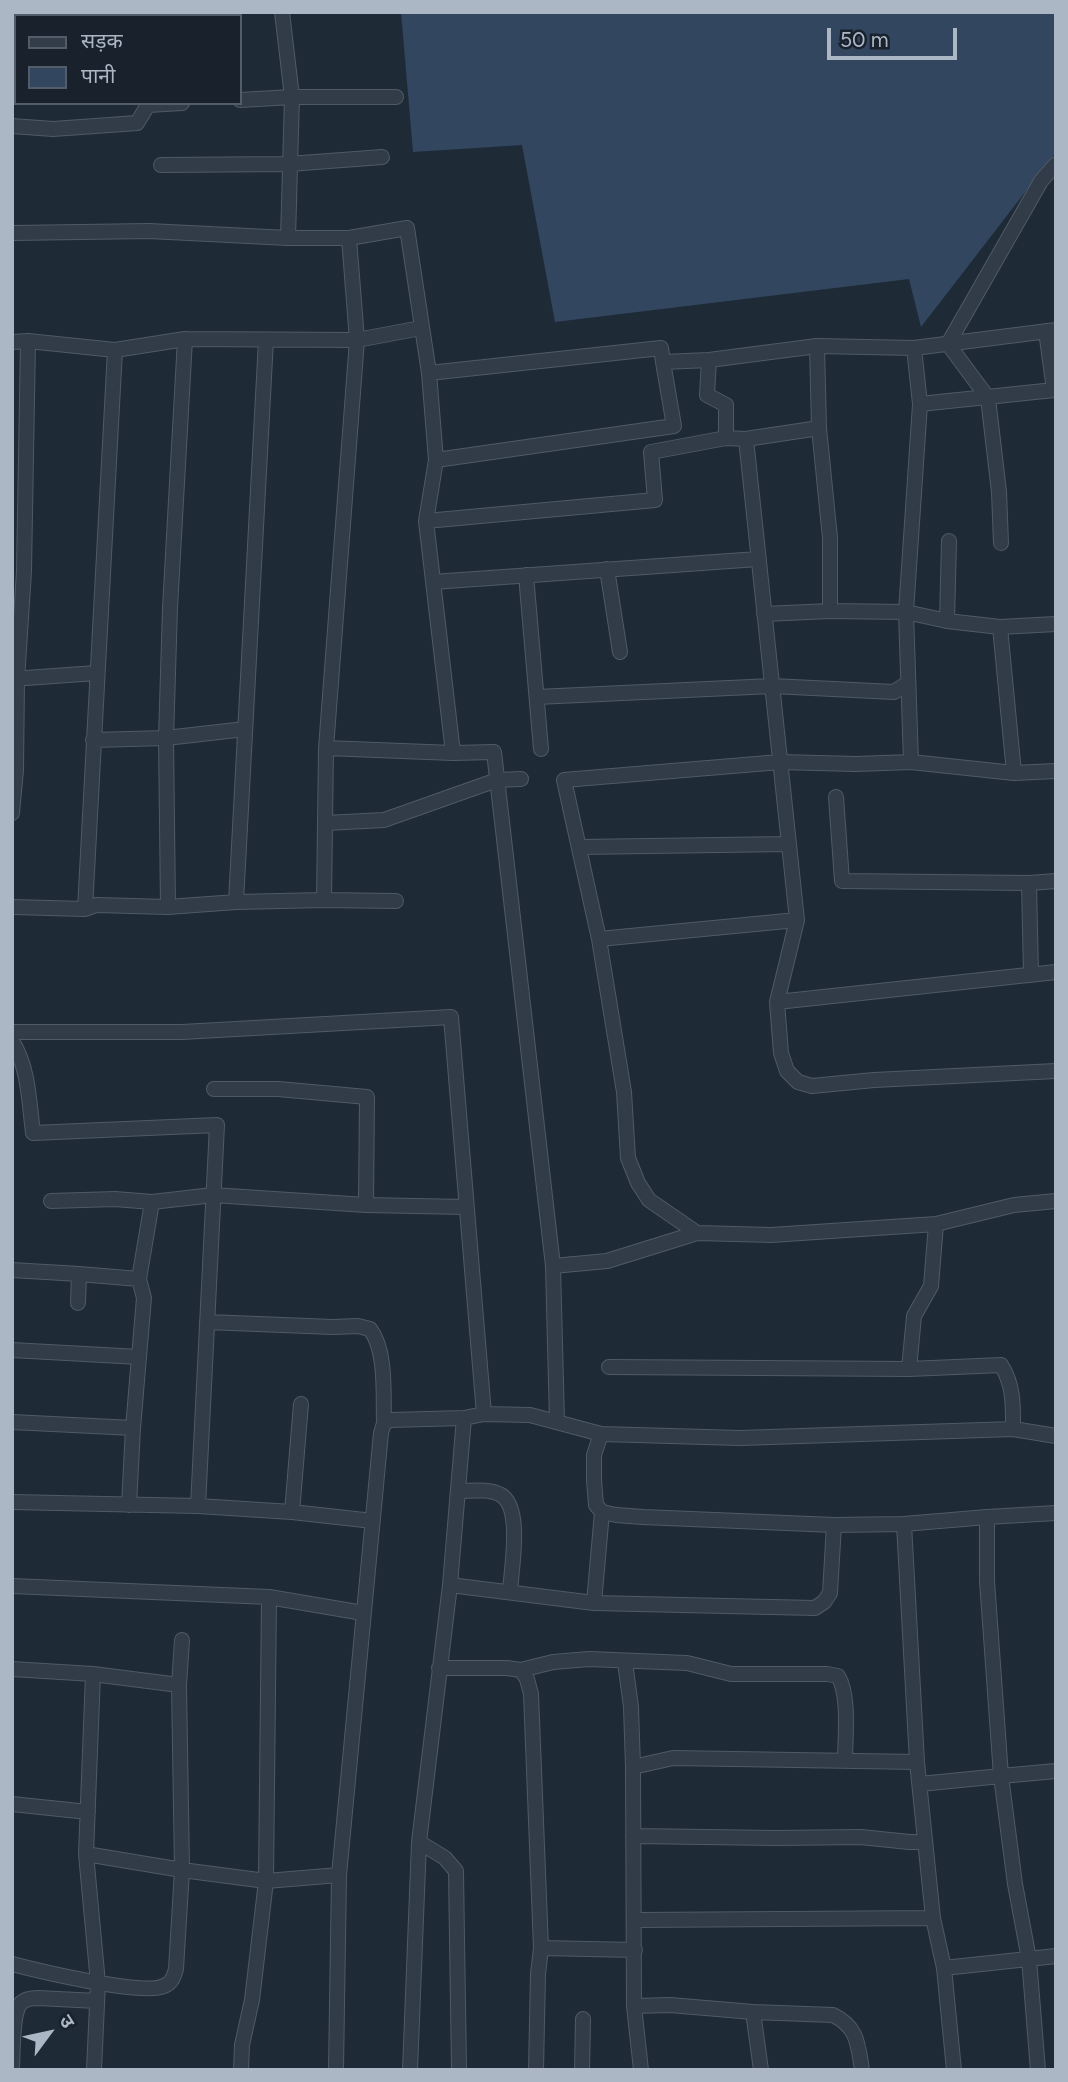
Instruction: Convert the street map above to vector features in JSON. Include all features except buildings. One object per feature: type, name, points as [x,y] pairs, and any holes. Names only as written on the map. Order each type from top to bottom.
[{"type":"street","points":[[282,12],[292,97],[288,238]]},
{"type":"street","points":[[242,100],[396,97]]},
{"type":"street","points":[[12,126],[53,129],[137,123],[148,105]]},
{"type":"street","points":[[161,165],[289,164],[382,157]]},
{"type":"street","points":[[948,344],[1041,181],[1056,164]]},
{"type":"street","points":[[12,233],[149,231],[288,238],[349,238],[408,228],[429,373],[436,460],[426,521],[453,752]]},
{"type":"street","points":[[324,900],[326,748],[358,340],[349,238]]},
{"type":"street","points":[[12,342],[28,341],[115,350],[185,339],[358,340],[421,328]]},
{"type":"street","points":[[663,362],[817,345],[914,348],[1051,330],[1054,390],[920,404]]},
{"type":"street","points":[[168,907],[166,738],[170,608],[185,339]]},
{"type":"street","points":[[236,902],[266,340]]},
{"type":"street","points":[[12,813],[16,770],[18,572],[28,341]]},
{"type":"street","points":[[948,344],[988,398],[999,492],[1001,543]]},
{"type":"street","points":[[817,345],[819,428],[830,538],[830,611]]},
{"type":"street","points":[[429,373],[661,348],[674,426],[436,460]]},
{"type":"street","points":[[911,762],[906,612],[920,404],[914,348]]},
{"type":"street","points":[[85,909],[115,350]]},
{"type":"street","points":[[709,359],[707,395],[726,405],[726,438]]},
{"type":"street","points":[[426,521],[655,500],[651,452],[726,438],[746,439],[819,428]]},
{"type":"street","points":[[746,439],[797,920],[777,1002],[781,1053],[787,1071],[798,1082],[812,1086],[874,1080],[1056,1071]]},
{"type":"street","points":[[947,621],[949,541]]},
{"type":"street","points":[[433,582],[758,559]]},
{"type":"street","points":[[607,569],[620,652]]},
{"type":"street","points":[[526,575],[541,749]]},
{"type":"street","points":[[764,614],[906,612],[947,621],[1000,626],[1056,624]]},
{"type":"street","points":[[1000,626],[1014,773]]},
{"type":"street","points":[[15,680],[96,673]]},
{"type":"street","points":[[537,697],[772,687],[894,692],[908,683]]},
{"type":"street","points":[[93,740],[166,738],[245,729]]},
{"type":"street","points":[[326,748],[494,752],[553,1266],[557,1421]]},
{"type":"street","points":[[697,1233],[649,1200],[638,1183],[628,1158],[624,1093],[599,939],[564,780],[780,762],[911,762],[1014,773],[1056,771]]},
{"type":"street","points":[[325,823],[384,820],[497,780],[521,779]]},
{"type":"street","points":[[836,797],[842,881],[1056,881]]},
{"type":"street","points":[[579,847],[789,844]]},
{"type":"street","points":[[1029,883],[1031,975]]},
{"type":"street","points":[[12,907],[85,909],[96,905],[168,907],[236,902],[396,901]]},
{"type":"street","points":[[599,939],[797,920]]},
{"type":"street","points":[[777,1002],[1056,972]]},
{"type":"street","points":[[12,1032],[182,1032],[451,1017],[484,1414]]},
{"type":"street","points":[[12,1041],[21,1054],[33,1133],[217,1125],[198,1506]]},
{"type":"street","points":[[214,1089],[278,1090],[367,1097],[366,1205]]},
{"type":"street","points":[[51,1201],[115,1199],[152,1202],[213,1195],[366,1205],[467,1208]]},
{"type":"street","points":[[553,1266],[607,1261],[697,1233],[771,1235],[936,1224],[1014,1205],[1056,1201]]},
{"type":"street","points":[[129,1505],[144,1298],[139,1279],[152,1202]]},
{"type":"street","points":[[909,1370],[914,1316],[931,1286],[936,1224]]},
{"type":"street","points":[[12,1270],[139,1279]]},
{"type":"street","points":[[78,1303],[79,1274]]},
{"type":"street","points":[[207,1322],[358,1326],[370,1329],[380,1351],[384,1423],[339,1875],[335,2070]]},
{"type":"street","points":[[12,1349],[139,1357]]},
{"type":"street","points":[[609,1367],[909,1370],[1001,1365],[1009,1378],[1013,1429]]},
{"type":"street","points":[[292,1513],[301,1404]]},
{"type":"street","points":[[384,1423],[390,1420],[464,1418],[484,1414],[530,1415],[601,1433],[740,1438],[1013,1429],[1056,1436]]},
{"type":"street","points":[[410,2070],[419,1842],[450,1585],[464,1418]]},
{"type":"street","points":[[12,1422],[133,1428]]},
{"type":"street","points":[[601,1433],[594,1455],[596,1505],[602,1512],[616,1515],[834,1525],[904,1524],[1056,1513]]},
{"type":"street","points":[[458,1491],[487,1491],[500,1494],[508,1500],[515,1527],[510,1592]]},
{"type":"street","points":[[12,1502],[198,1506],[373,1521]]},
{"type":"street","points":[[594,1603],[602,1512]]},
{"type":"street","points":[[987,1517],[987,1581],[1001,1776],[1015,1884],[1029,1959],[1038,2070]]},
{"type":"street","points":[[904,1524],[917,1762],[933,1918],[944,1968],[954,2070]]},
{"type":"street","points":[[450,1585],[594,1603],[815,1608],[824,1602],[830,1593],[834,1525]]},
{"type":"street","points":[[12,1586],[269,1597],[363,1613]]},
{"type":"street","points":[[241,2070],[242,2045],[252,2000],[266,1881],[269,1597]]},
{"type":"street","points":[[12,1964],[98,1983],[153,1989],[172,1980],[176,1969],[182,1870],[179,1685],[182,1640]]},
{"type":"street","points":[[439,1668],[521,1670],[553,1662],[589,1659],[687,1663],[731,1674],[838,1676],[845,1697],[845,1761]]},
{"type":"street","points":[[625,1662],[631,1707],[633,1767],[634,2006],[641,2070]]},
{"type":"street","points":[[12,1669],[93,1674],[179,1685]]},
{"type":"street","points":[[521,1670],[527,1678],[531,1694],[541,1948],[536,2070]]},
{"type":"street","points":[[93,1674],[86,1854],[98,1983],[94,2070]]},
{"type":"street","points":[[633,1767],[673,1758],[917,1762]]},
{"type":"street","points":[[920,1784],[1056,1771]]},
{"type":"street","points":[[12,1804],[88,1812]]},
{"type":"street","points":[[634,1836],[861,1837],[925,1842]]},
{"type":"street","points":[[419,1842],[445,1858],[456,1871],[459,2070]]},
{"type":"street","points":[[86,1854],[266,1881],[339,1875]]},
{"type":"street","points":[[635,1920],[933,1918]]},
{"type":"street","points":[[541,1948],[635,1950]]},
{"type":"street","points":[[944,1968],[1056,1956]]},
{"type":"street","points":[[12,2066],[16,2013],[21,2003],[38,1998],[97,2001]]},
{"type":"street","points":[[634,2006],[670,2005],[833,2015],[845,2021],[856,2037],[862,2070]]},
{"type":"street","points":[[753,2012],[761,2070]]},
{"type":"street","points":[[582,2070],[583,2019]]},
{"type":"water","points":[[401,12],[1056,12],[1056,152],[921,327],[909,279],[555,322],[522,145],[413,152]]}]
